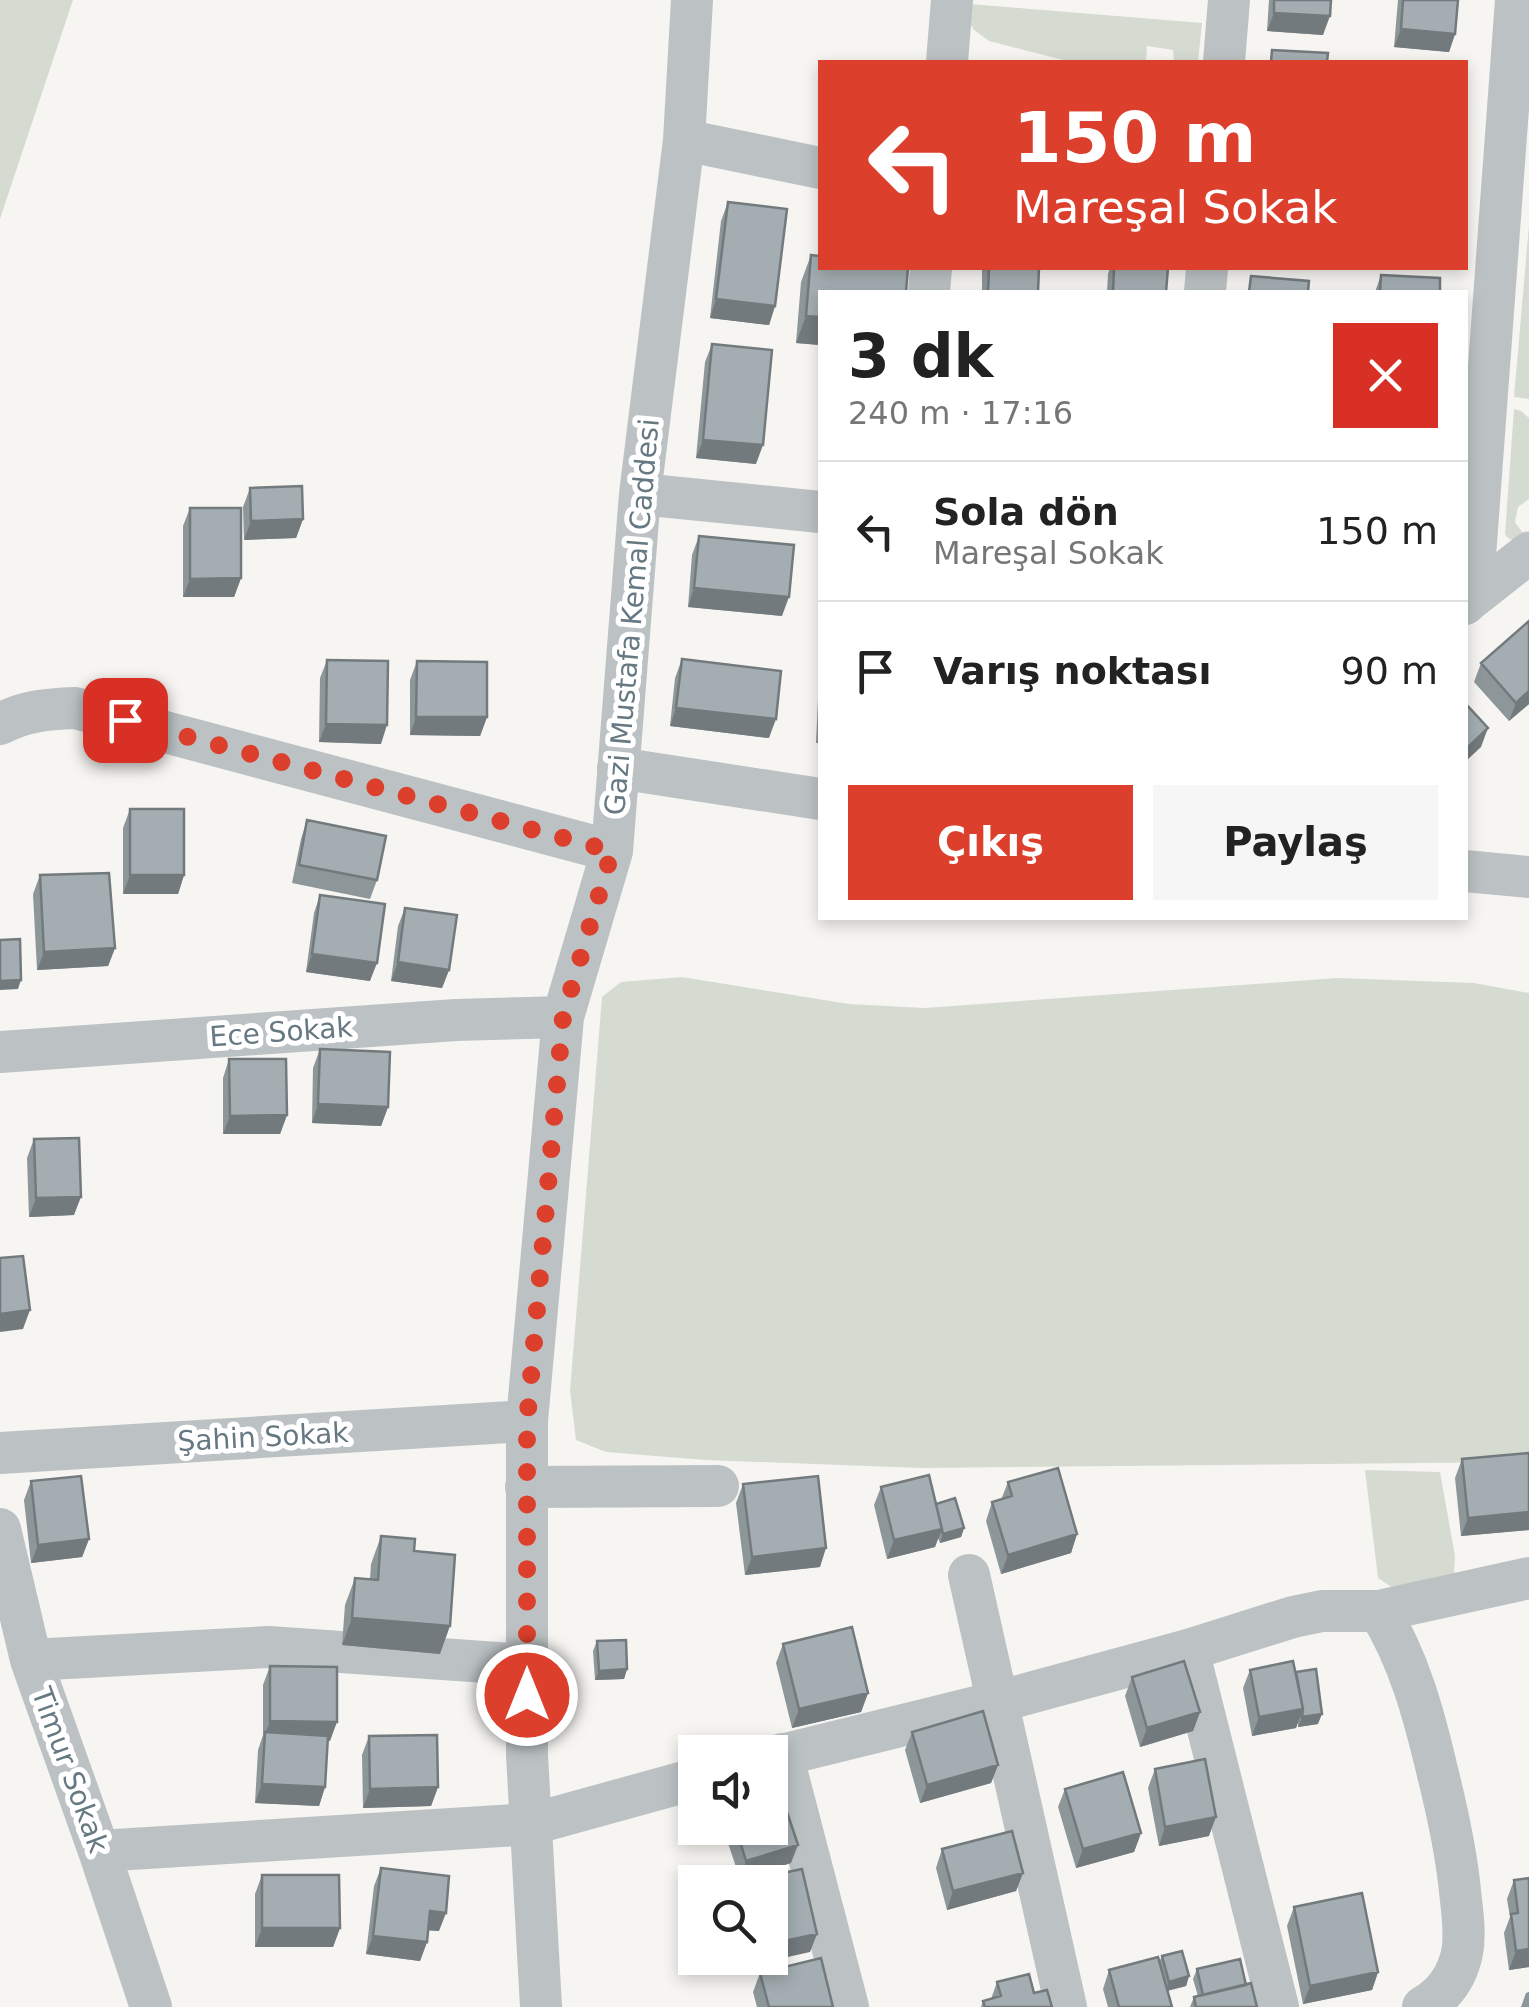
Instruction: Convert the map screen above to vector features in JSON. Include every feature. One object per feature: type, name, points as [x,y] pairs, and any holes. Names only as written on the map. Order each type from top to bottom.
[{"type":"street","name":"Gazi Mustafa Kemal Caddesi","points":[[541,2007],[528,1754],[527,1422],[563,1017],[612,851],[640,494],[684,140],[692,0]]},
{"type":"street","points":[[948,60],[952,0]]},
{"type":"street","points":[[1224,60],[1229,0]]},
{"type":"street","points":[[1468,592],[1475,556],[1481,245],[1516,0]]},
{"type":"street","points":[[684,140],[818,168]]},
{"type":"street","points":[[640,494],[818,512]]},
{"type":"street","points":[[1468,600],[1529,553]]},
{"type":"street","points":[[0,724],[16,715],[46,708],[74,708],[612,851]]},
{"type":"street","points":[[618,768],[818,799]]},
{"type":"street","points":[[1468,871],[1529,877]]},
{"type":"street","name":"Ece Sokak","points":[[0,1052],[456,1020],[563,1017]]},
{"type":"street","name":"Şahin Sokak","points":[[0,1453],[527,1422]]},
{"type":"street","points":[[526,1487],[718,1486]]},
{"type":"street","name":"Timur Sokak","points":[[0,1530],[31,1660],[151,2007]]},
{"type":"street","points":[[969,1575],[1066,2007]]},
{"type":"street","points":[[788,1753],[997,1702],[1293,1617],[1322,1611],[1379,1611],[1529,1578]]},
{"type":"street","points":[[1379,1611],[1396,1637],[1428,1728],[1456,1847],[1462,1952],[1452,1981],[1422,2007]]},
{"type":"street","points":[[31,1660],[269,1647],[527,1666]]},
{"type":"street","points":[[1188,1650],[1278,2007]]},
{"type":"street","points":[[99,1851],[532,1824],[678,1784]]},
{"type":"street","points":[[788,1798],[848,2007]]},
{"type":"shaded area","points":[[0,0],[73,0],[0,219]]},
{"type":"shaded area","points":[[970,4],[1202,23],[1198,60],[1174,60],[1173,50],[1147,46],[1146,60],[1063,60],[989,41],[968,20]]},
{"type":"shaded area","points":[[1529,225],[1529,399],[1514,397]]},
{"type":"shaded area","points":[[1514,409],[1529,418],[1529,499],[1518,507],[1515,522],[1522,532],[1529,531],[1529,537],[1516,540],[1505,534]]},
{"type":"shaded area","points":[[682,977],[849,1004],[925,1008],[1337,978],[1474,983],[1529,993],[1529,1462],[921,1468],[606,1452],[576,1440],[570,1391],[602,997],[621,982]]},
{"type":"shaded area","points":[[1365,1470],[1440,1472],[1455,1556],[1454,1574],[1393,1588],[1378,1578]]},
{"type":"building","points":[[1274,0],[1331,0],[1330,16],[1274,13]]},
{"type":"building","points":[[1403,0],[1458,0],[1455,34],[1401,29]]},
{"type":"building","points":[[1272,50],[1328,53],[1327,60],[1271,60]]},
{"type":"building","points":[[728,202],[787,209],[775,306],[716,299]]},
{"type":"building","points":[[811,255],[818,256],[818,270],[908,270],[906,290],[818,290],[818,317],[806,316]]},
{"type":"building","points":[[989,270],[1039,270],[1038,290],[988,290]]},
{"type":"building","points":[[1114,270],[1168,270],[1166,290],[1113,290]]},
{"type":"building","points":[[1381,275],[1440,278],[1440,290],[1380,290]]},
{"type":"building","points":[[1251,276],[1309,281],[1308,290],[1249,290]]},
{"type":"building","points":[[712,344],[772,350],[763,445],[703,440]]},
{"type":"building","points":[[302,486],[303,519],[251,521],[250,488]]},
{"type":"building","points":[[190,508],[241,508],[241,578],[190,579]]},
{"type":"building","points":[[699,536],[794,545],[789,597],[694,588]]},
{"type":"building","points":[[1529,621],[1529,691],[1516,703],[1481,663]]},
{"type":"building","points":[[682,659],[781,671],[776,719],[676,708]]},
{"type":"building","points":[[327,660],[388,661],[387,725],[326,724]]},
{"type":"building","points":[[417,661],[487,662],[487,717],[416,717]]},
{"type":"building","points":[[1468,706],[1488,728],[1468,747]]},
{"type":"building","points":[[130,809],[184,809],[184,875],[130,875]]},
{"type":"building","points":[[307,820],[386,836],[377,880],[299,865]]},
{"type":"building","points":[[109,873],[115,948],[44,952],[40,875]]},
{"type":"building","points":[[320,895],[385,904],[377,963],[312,954]]},
{"type":"building","points":[[405,908],[457,915],[449,970],[398,962]]},
{"type":"building","points":[[20,939],[21,980],[0,981],[0,940]]},
{"type":"building","points":[[320,1049],[390,1052],[388,1107],[318,1104]]},
{"type":"building","points":[[229,1059],[286,1059],[287,1115],[230,1116]]},
{"type":"building","points":[[79,1138],[81,1197],[36,1198],[34,1139]]},
{"type":"building","points":[[23,1256],[30,1310],[0,1314],[0,1258]]},
{"type":"building","points":[[1529,1453],[1529,1512],[1468,1518],[1462,1459]]},
{"type":"building","points":[[1058,1468],[1077,1534],[1008,1555],[992,1502],[1012,1496],[1008,1482]]},
{"type":"building","points":[[929,1475],[942,1529],[894,1540],[881,1487]]},
{"type":"building","points":[[81,1476],[89,1539],[38,1545],[31,1481]]},
{"type":"building","points":[[818,1476],[826,1548],[752,1557],[743,1484]]},
{"type":"building","points":[[955,1498],[964,1528],[943,1534],[936,1504]]},
{"type":"building","points":[[381,1536],[415,1539],[414,1551],[455,1555],[450,1626],[352,1618],[355,1578],[378,1580]]},
{"type":"building","points":[[852,1627],[868,1693],[799,1709],[783,1644]]},
{"type":"building","points":[[626,1640],[627,1669],[599,1671],[597,1641]]},
{"type":"building","points":[[1184,1661],[1200,1712],[1147,1728],[1132,1677]]},
{"type":"building","points":[[1293,1661],[1303,1709],[1259,1717],[1250,1670]]},
{"type":"building","points":[[270,1666],[337,1667],[337,1722],[270,1721]]},
{"type":"building","points":[[1316,1669],[1322,1714],[1302,1717],[1296,1672]]},
{"type":"building","points":[[983,1711],[998,1765],[927,1785],[912,1732]]},
{"type":"building","points":[[265,1732],[328,1736],[325,1787],[262,1784]]},
{"type":"building","points":[[437,1735],[438,1787],[370,1789],[369,1736]]},
{"type":"building","points":[[1205,1759],[1216,1817],[1165,1827],[1155,1769]]},
{"type":"building","points":[[1123,1772],[1141,1833],[1083,1849],[1065,1789]]},
{"type":"building","points":[[788,1815],[798,1845],[746,1861],[741,1845],[788,1845]]},
{"type":"building","points":[[1012,1831],[1023,1873],[953,1891],[942,1849]]},
{"type":"building","points":[[381,1868],[449,1876],[446,1913],[430,1911],[427,1942],[373,1936]]},
{"type":"building","points":[[802,1869],[817,1934],[788,1940],[788,1872]]},
{"type":"building","points":[[262,1875],[339,1875],[340,1928],[262,1928]]},
{"type":"building","points":[[1529,1878],[1529,1949],[1516,1951],[1511,1914],[1518,1913],[1514,1880]]},
{"type":"building","points":[[1362,1893],[1378,1972],[1310,1986],[1294,1907]]},
{"type":"building","points":[[1182,1951],[1189,1976],[1169,1982],[1162,1956]]},
{"type":"building","points":[[1158,1957],[1172,2007],[1119,2007],[1109,1970]]},
{"type":"building","points":[[821,1958],[833,2007],[769,2007],[761,1975],[788,1975],[788,1966]]},
{"type":"building","points":[[1240,1959],[1246,1985],[1203,1995],[1197,1969]]},
{"type":"building","points":[[1029,1974],[1034,1993],[1047,1990],[1052,2007],[985,2007],[983,2001],[1001,1996],[997,1982]]},
{"type":"building","points":[[1251,1983],[1257,2007],[1196,2007],[1194,1997]]},
{"type":"route","points":[[125,720],[612,851],[563,1017],[527,1422],[527,1695]]}]
